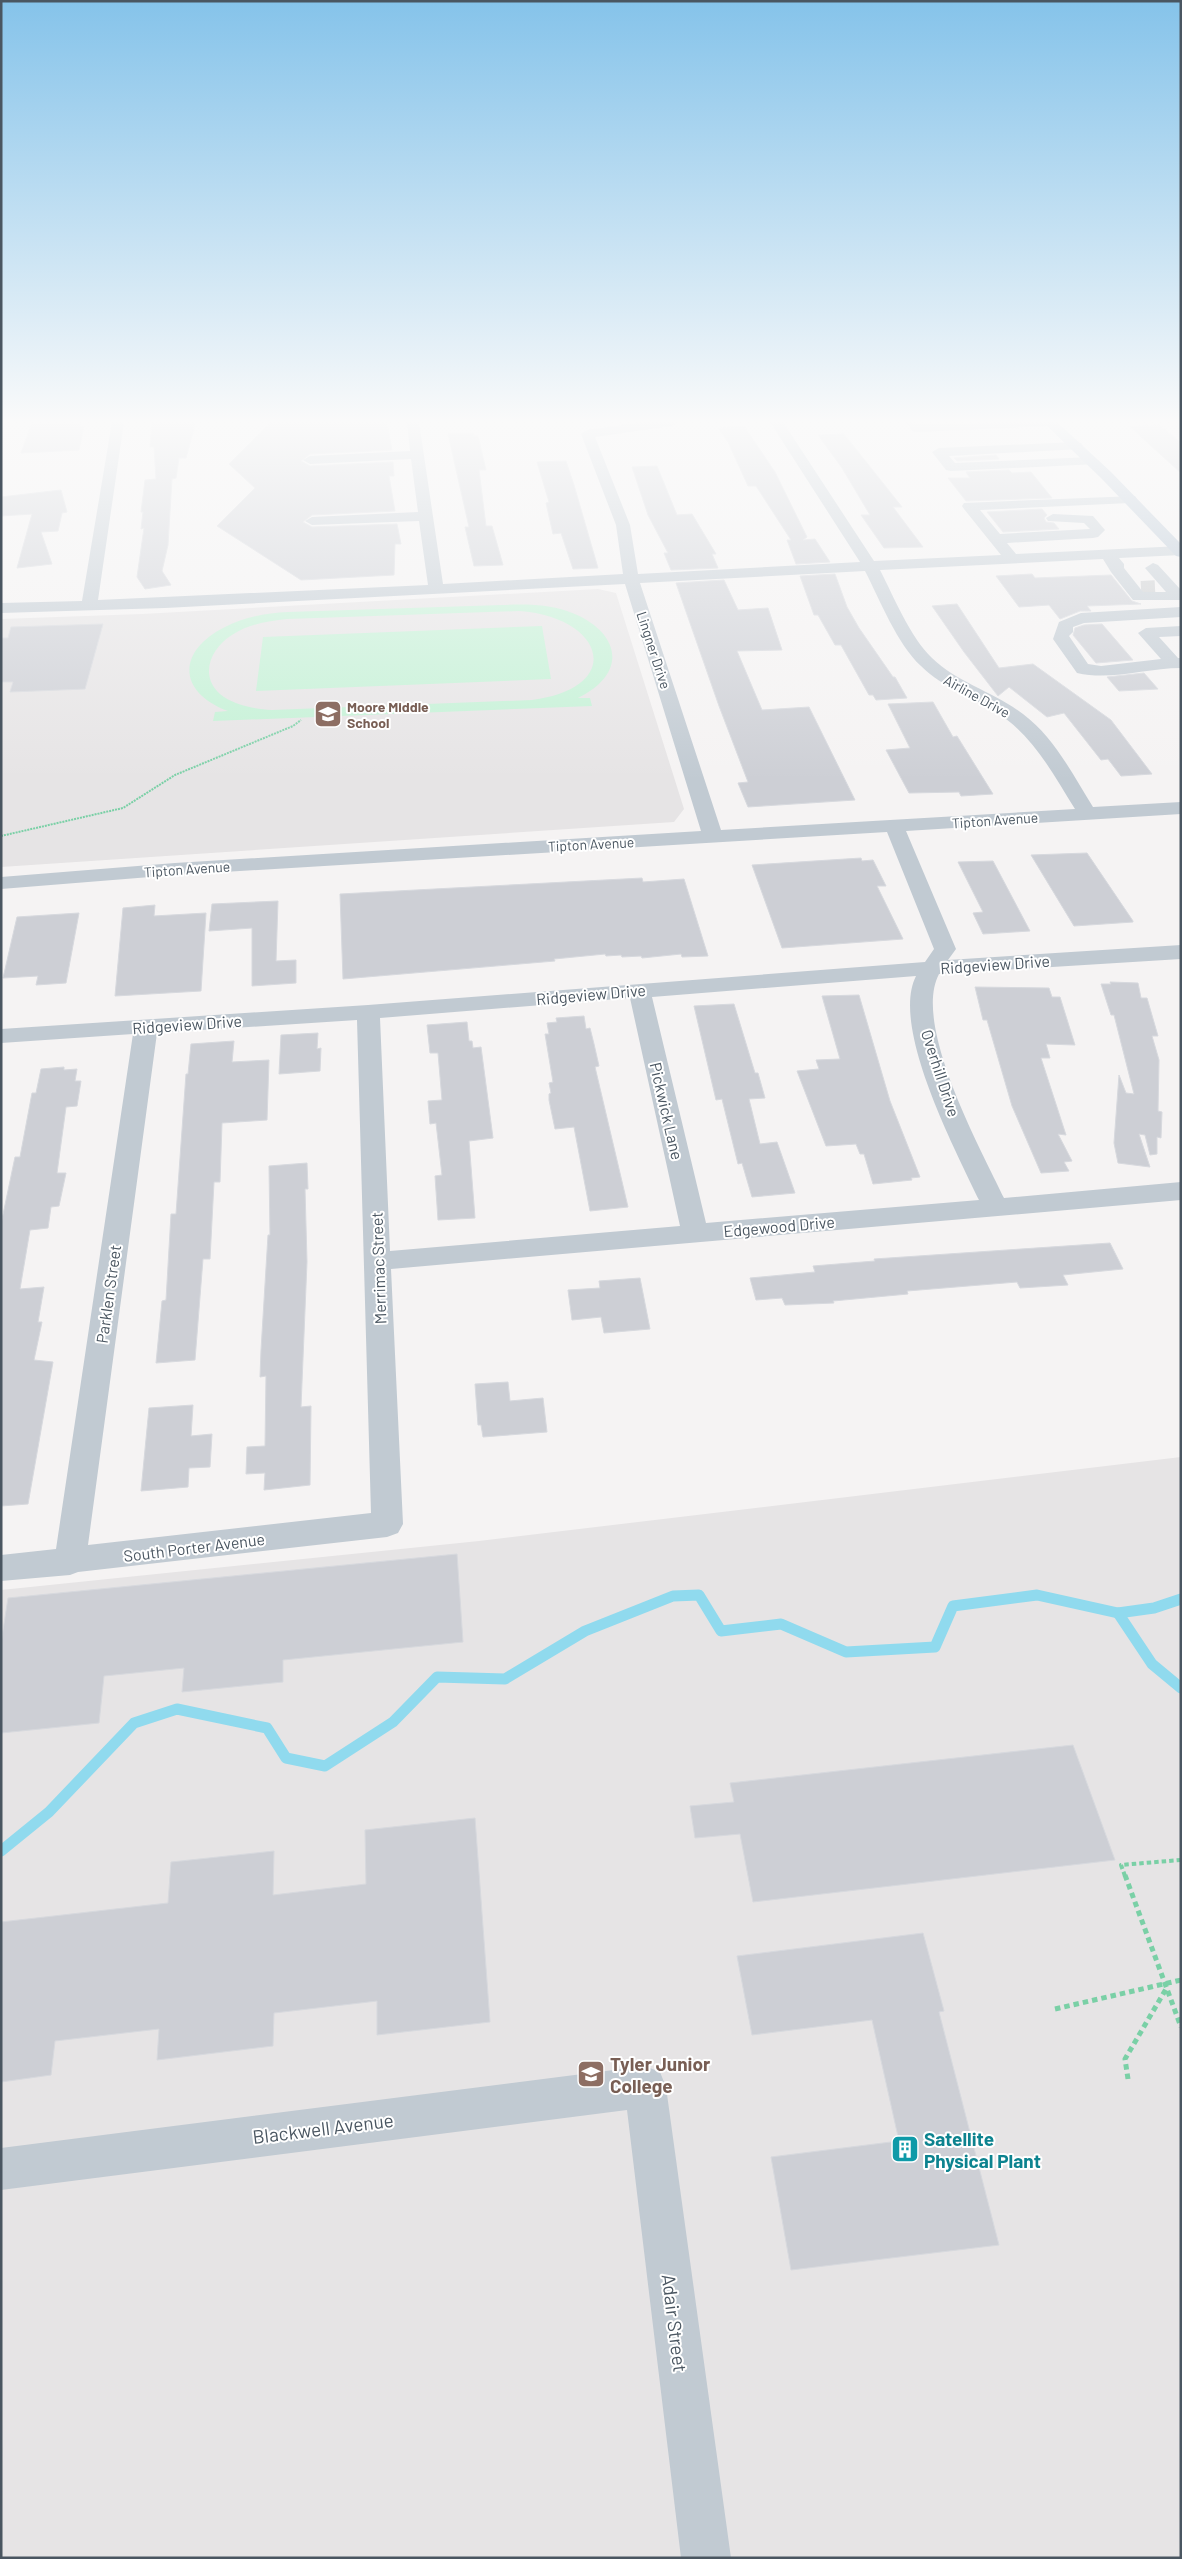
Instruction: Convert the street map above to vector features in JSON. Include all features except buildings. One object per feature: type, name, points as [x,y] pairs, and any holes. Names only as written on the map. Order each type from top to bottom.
[{"type":"main road","points":[[1171,541],[1180,551]]},
{"type":"street","points":[[89,606],[99,541]]},
{"type":"street","points":[[430,541],[436,589]]},
{"type":"street","name":"Lingner Drive","points":[[625,541],[631,578],[713,837]]},
{"type":"street","name":"Airline Drive","points":[[854,541],[869,565],[916,651],[926,663],[952,683],[1017,718],[1038,738],[1087,813]]},
{"type":"street","points":[[998,541],[1011,558]]},
{"type":"street","points":[[1,608],[89,606],[869,565],[1180,551]]},
{"type":"street","points":[[1107,554],[1116,564],[1153,585]]},
{"type":"street","points":[[1057,556],[1070,571]]},
{"type":"street","points":[[1065,632],[1065,625],[1153,585],[1181,566]]},
{"type":"street","points":[[1098,570],[1153,585]]},
{"type":"street","points":[[1177,663],[1101,671],[1083,669],[1061,639],[1061,634],[1065,632],[1119,629],[1146,633],[1181,631]]},
{"type":"street","points":[[1146,633],[1177,663]]},
{"type":"street","name":"Tipton Avenue","points":[[1,883],[176,869],[895,827],[1181,808]]},
{"type":"street","name":"Overhill Drive","points":[[895,827],[945,949],[932,968],[921,991],[926,1036],[948,1104],[996,1208]]},
{"type":"street","name":"Ridgeview Drive","points":[[1,1036],[368,1012],[932,968],[1181,952]]},
{"type":"street","name":"Pickwick Lane","points":[[639,990],[696,1233]]},
{"type":"street","name":"Merrimac Street","points":[[368,1012],[387,1524]]},
{"type":"street","name":"Parklen Street","points":[[70,1562],[146,1026]]},
{"type":"street","name":"Edgewood Drive","points":[[378,1261],[1181,1191]]},
{"type":"street","name":"South Porter Avenue","points":[[1,1568],[70,1562],[387,1524]]},
{"type":"street","name":"Blackwell Avenue","points":[[1,2169],[645,2087]]},
{"type":"street","name":"Adair Street","points":[[645,2087],[706,2558]]},
{"type":"path","points":[[1,836],[124,808],[166,779],[293,726],[301,720]]},
{"type":"path","points":[[1181,1860],[1120,1865],[1181,2027]]},
{"type":"path","points":[[1056,2009],[1078,2007],[1164,1981],[1181,1980]]},
{"type":"path","points":[[1128,2078],[1125,2059],[1167,1989]]},
{"type":"shaded area","name":"Moore Middle School","points":[[598,589],[616,593],[684,809],[674,822],[1,867],[1,619],[142,614]]},
{"type":"shaded area","name":"Tyler Junior College","points":[[1181,1457],[1181,2558],[1,2558],[1,1590],[479,1541]]},
{"type":"green space","points":[[510,605],[551,607],[567,611],[585,619],[598,629],[607,640],[612,651],[612,664],[606,676],[595,688],[578,698],[590,698],[592,706],[213,721],[215,712],[228,711],[211,703],[199,693],[192,682],[189,671],[191,659],[198,648],[209,637],[232,624],[255,616],[288,612]],"holes":[[[519,611],[548,616],[571,626],[586,639],[593,653],[592,668],[582,682],[562,693],[532,700],[266,710],[241,705],[224,697],[216,690],[211,682],[209,673],[213,656],[217,648],[224,641],[245,628],[273,621]]]},
{"type":"green space","points":[[542,626],[551,679],[256,691],[263,637]]},
{"type":"waterway","points":[[1,1851],[49,1812],[134,1723],[177,1709],[267,1728],[286,1758],[325,1766],[393,1722],[437,1677],[505,1679],[585,1631],[673,1596],[699,1595],[721,1631],[781,1624],[846,1652],[935,1647],[953,1606],[1037,1595],[1118,1613]]},
{"type":"waterway","points":[[1118,1613],[1154,1608],[1181,1599]]},
{"type":"waterway","points":[[1118,1613],[1152,1664],[1181,1688]]},
{"type":"tunnel","points":[[1141,588],[1159,587]]},
{"type":"place","name":"Moore Middle School","points":[[328,714]]},
{"type":"place","name":"Tyler Junior College","points":[[591,2074]]},
{"type":"place","name":"Satellite Physical Plant","points":[[905,2149]]}]
